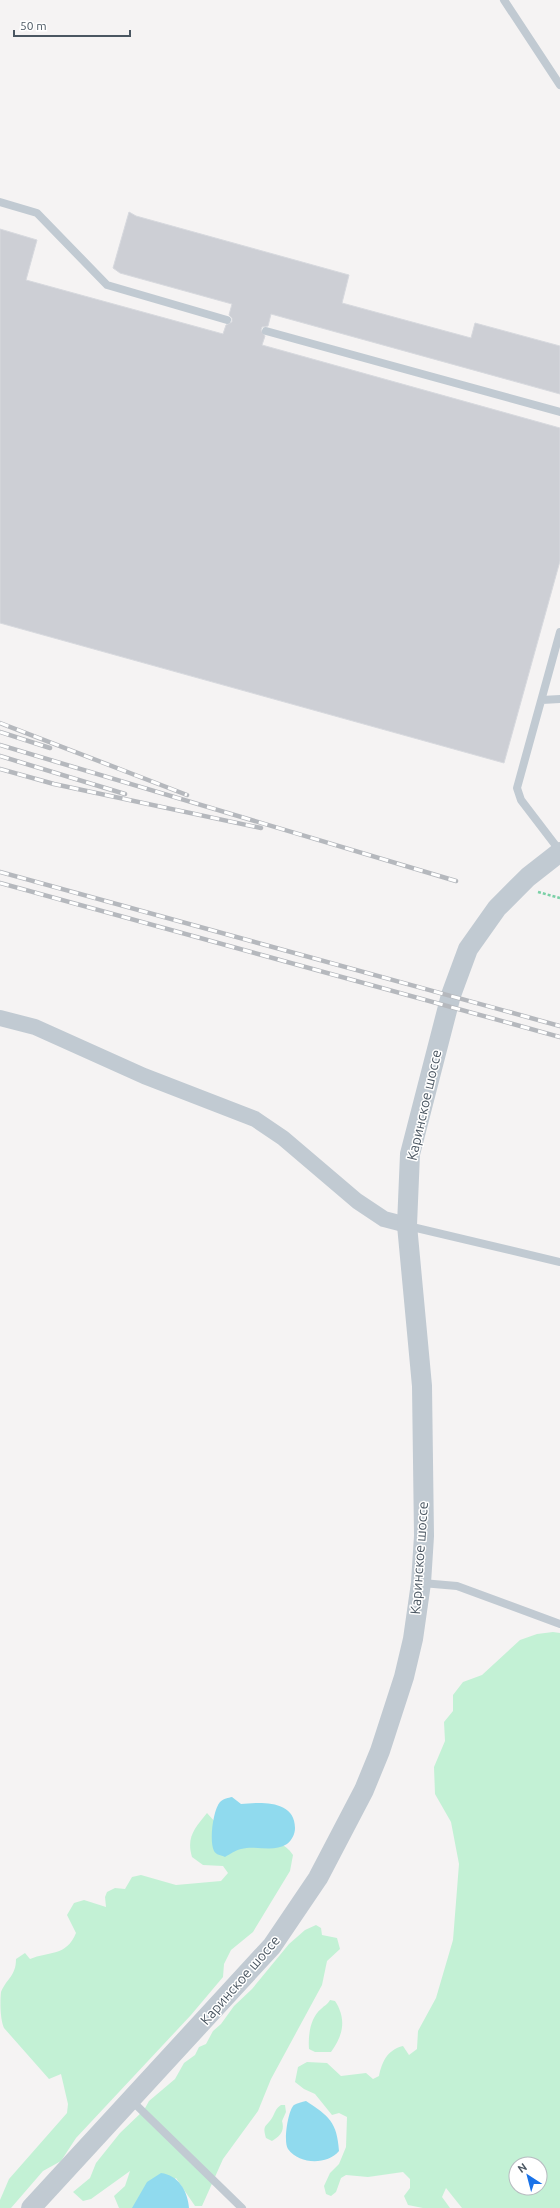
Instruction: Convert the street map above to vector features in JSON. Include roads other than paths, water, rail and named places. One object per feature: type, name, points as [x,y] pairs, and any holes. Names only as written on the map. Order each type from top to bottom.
[{"type":"street","name":"Каринское шоссе","points":[[31,2208],[272,1946],[318,1878],[364,1790],[392,1717],[404,1677],[413,1639],[421,1583],[424,1536],[422,1386],[407,1225],[410,1154],[451,995],[468,950],[498,908],[528,877],[560,852]]},
{"type":"street","points":[[0,1018],[35,1027],[144,1076],[255,1119],[283,1138],[357,1201],[384,1218],[407,1225]]},
{"type":"lane","points":[[504,0],[560,86]]},
{"type":"lane","points":[[0,202],[37,213],[107,285],[227,320]]},
{"type":"lane","points":[[266,331],[560,412]]},
{"type":"lane","points":[[560,632],[517,788],[521,800],[560,852]]},
{"type":"lane","points":[[542,700],[560,699]]},
{"type":"lane","points":[[407,1225],[560,1262]]},
{"type":"lane","points":[[421,1583],[457,1586],[560,1624]]},
{"type":"lane","points":[[131,2100],[242,2208]]},
{"type":"water","points":[[232,1797],[241,1804],[267,1803],[276,1805],[289,1812],[294,1819],[295,1828],[294,1835],[290,1841],[282,1847],[276,1848],[241,1849],[225,1857],[216,1853],[214,1851],[212,1840],[212,1826],[215,1812],[220,1802],[226,1798]]},
{"type":"water","points":[[306,2101],[321,2111],[334,2126],[339,2151],[328,2159],[321,2161],[306,2160],[299,2158],[288,2149],[286,2140],[290,2113],[295,2104]]},
{"type":"water","points":[[161,2173],[167,2174],[177,2180],[181,2185],[187,2196],[189,2208],[132,2208],[147,2182]]},
{"type":"railway","points":[[0,723],[187,795]]},
{"type":"railway","points":[[0,732],[50,748]]},
{"type":"railway","points":[[0,745],[456,881]]},
{"type":"railway","points":[[0,756],[125,794]]},
{"type":"railway","points":[[0,769],[54,784],[261,828]]},
{"type":"railway","points":[[0,872],[560,1026]]},
{"type":"railway","points":[[0,883],[560,1037]]}]
